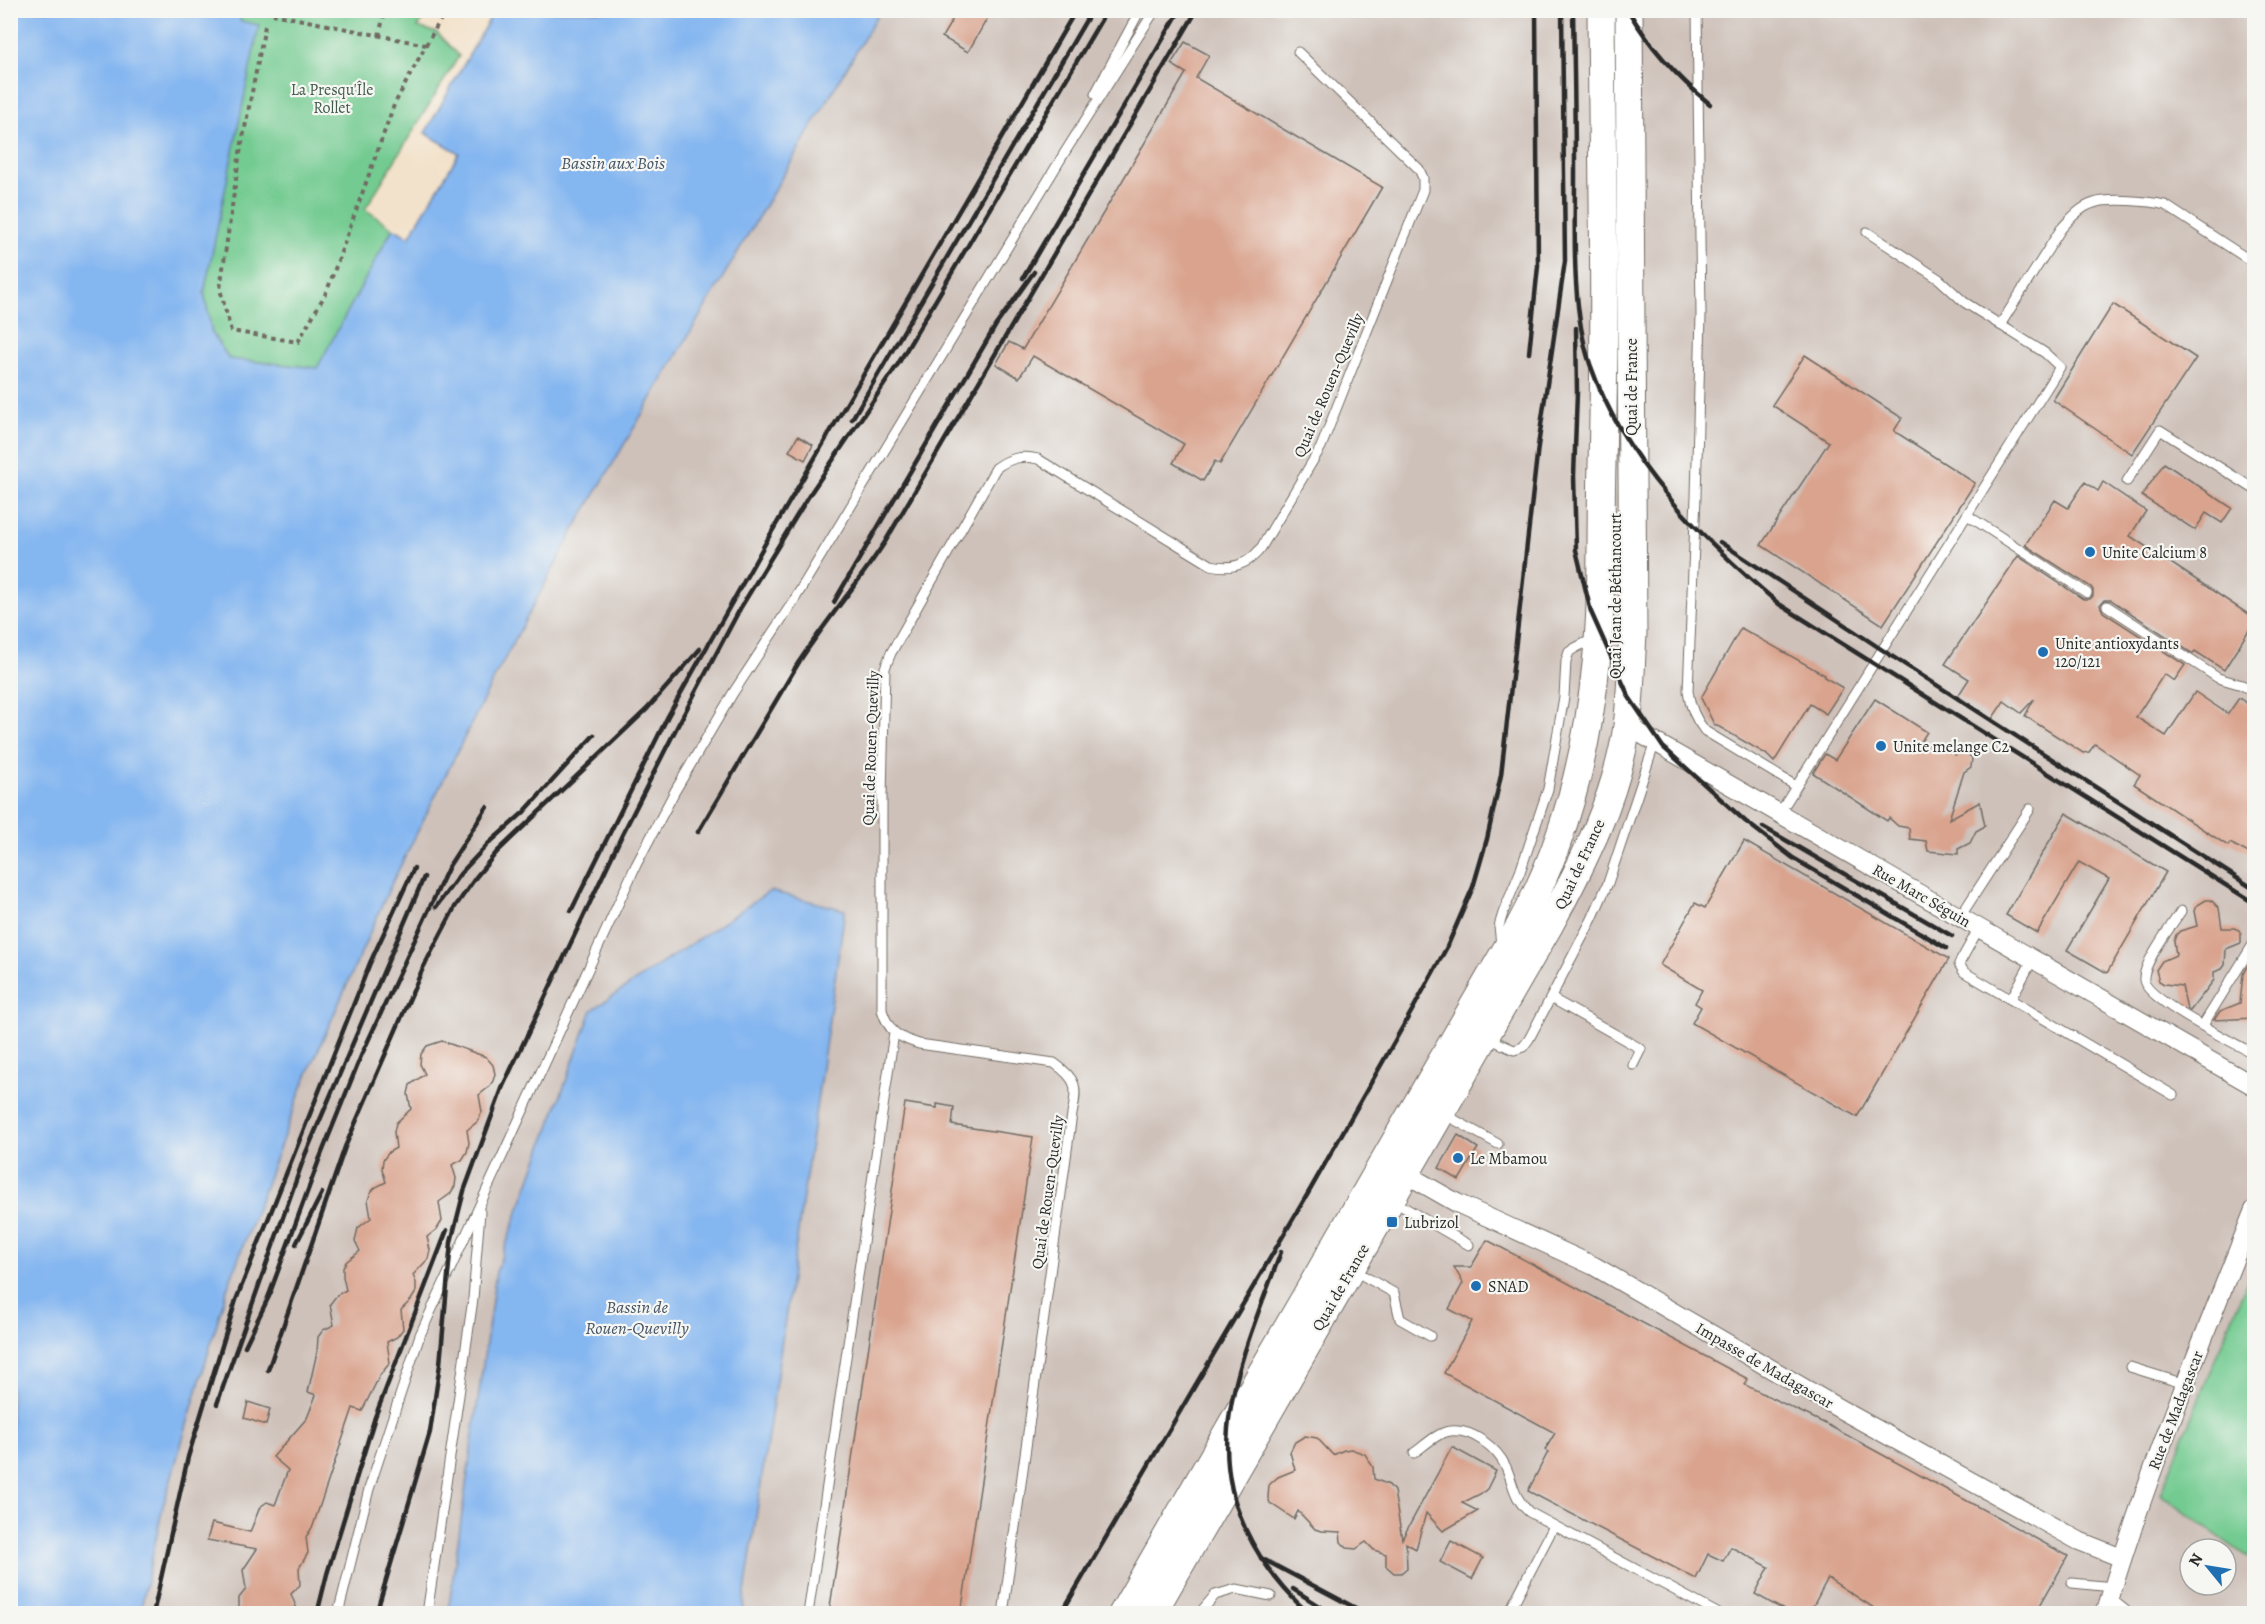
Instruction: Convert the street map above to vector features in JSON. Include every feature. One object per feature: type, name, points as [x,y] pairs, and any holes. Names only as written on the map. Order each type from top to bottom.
[{"type":"main road","name":"Quai de France","points":[[1122,1614],[1537,894],[1565,819],[1587,732],[1598,638],[1602,559],[1604,400],[1601,10]]},
{"type":"main road","name":"Quai de France","points":[[1152,1614],[1549,926],[1585,858],[1614,781],[1627,726],[1633,634],[1629,10]]},
{"type":"main road","name":"Quai Jean de Béthancourt","points":[[1602,466],[1617,509],[1615,682],[1627,726]]},
{"type":"main road","name":"Rue Marc Séguin","points":[[1587,732],[1605,722],[1627,726]]},
{"type":"street","name":"Rue Marc Séguin","points":[[1627,726],[2254,1086]]},
{"type":"street","name":"Impasse de Madagascar","points":[[1406,1174],[1457,1203],[1594,1266],[1840,1409],[2079,1541],[2122,1558]]},
{"type":"street","name":"Rue de Madagascar","points":[[2109,1600],[2136,1512],[2254,1210]]},
{"type":"lane","points":[[1065,152],[1140,10]]},
{"type":"lane","points":[[338,1614],[369,1489],[420,1335],[636,865],[675,791],[733,693],[802,587],[1065,152],[1155,10]]},
{"type":"lane","points":[[1697,10],[1701,315],[1688,691],[1696,720],[1705,731],[1796,786]]},
{"type":"lane","name":"Quai de Rouen-Quevilly","points":[[1003,1614],[1077,1092],[1073,1080],[1065,1070],[1054,1063],[919,1044],[904,1039],[887,1026],[882,1010],[882,796],[885,668],[891,653],[996,468],[1008,460],[1024,456],[1038,459],[1211,566],[1236,567],[1252,559],[1321,447],[1423,190],[1423,178],[1419,169],[1299,52]]},
{"type":"lane","points":[[2000,325],[2061,229],[2072,216],[2095,202],[2149,201],[2165,205],[2254,263]]},
{"type":"lane","points":[[1779,814],[2060,367],[2044,353],[1964,302],[1939,279],[1867,232]]},
{"type":"lane","points":[[2127,481],[2160,430],[2254,489]]},
{"type":"lane","points":[[1967,514],[2087,593]]},
{"type":"lane","points":[[2107,606],[2218,678],[2242,685],[2254,692]]},
{"type":"lane","points":[[1503,955],[1499,926],[1548,789],[1564,697],[1566,661],[1569,652],[1598,638]]},
{"type":"lane","points":[[1486,1037],[1514,1050],[1523,1047],[1592,920],[1608,883],[1655,742]]},
{"type":"lane","points":[[1960,917],[2030,809]]},
{"type":"lane","points":[[2181,910],[2147,965],[2144,981],[2146,988],[2154,996],[2254,1054]]},
{"type":"lane","points":[[1979,928],[1961,959],[1960,968],[2173,1095]]},
{"type":"lane","points":[[2203,1025],[2254,943]]},
{"type":"lane","points":[[2011,999],[2033,959]]},
{"type":"lane","points":[[1551,998],[1641,1049],[1633,1065]]},
{"type":"lane","points":[[808,1614],[894,1033]]},
{"type":"lane","points":[[1442,1113],[1498,1144]]},
{"type":"lane","points":[[1391,1200],[1469,1245]]},
{"type":"lane","points":[[426,1614],[473,1299],[480,1206]]},
{"type":"lane","points":[[1351,1269],[1394,1293],[1400,1320],[1430,1336]]},
{"type":"lane","points":[[2130,1367],[2185,1384]]},
{"type":"lane","points":[[1414,1453],[1449,1431],[1473,1436],[1490,1445],[1500,1457],[1519,1502],[1528,1512],[1719,1614]]},
{"type":"lane","points":[[1508,1614],[1554,1526]]},
{"type":"lane","points":[[2072,1583],[2109,1600],[2130,1614]]},
{"type":"lane","points":[[1199,1614],[1215,1595],[1236,1589],[1271,1596]]},
{"type":"path","points":[[379,36],[385,10]]},
{"type":"path","points":[[265,26],[239,158],[220,289],[231,331],[298,342],[327,291],[394,105],[446,10]]},
{"type":"path","points":[[273,14],[280,13],[426,45]]},
{"type":"shaded area","points":[[880,11],[2254,11],[2254,1264],[2160,1493],[2220,1537],[2178,1537],[2178,1597],[2238,1597],[2238,1550],[2254,1562],[2254,1613],[742,1613],[845,911],[770,891],[496,1272],[448,1613],[140,1614],[163,1506],[227,1289],[302,1087],[390,887],[491,684],[576,526]]},
{"type":"green space","name":"La Presqu'Île Rollet","points":[[242,11],[429,11],[418,27],[437,33],[459,56],[365,209],[393,228],[317,368],[229,359],[212,333],[204,293],[258,25],[239,21]]},
{"type":"green space","points":[[2254,1264],[2254,1562],[2238,1550],[2238,1537],[2219,1537],[2160,1494]]},
{"type":"water","name":"Bassin aux Bois","points":[[11,10],[242,11],[240,21],[259,25],[204,293],[212,333],[229,359],[317,368],[393,228],[409,237],[459,153],[425,133],[494,11],[880,11],[576,526],[491,684],[390,887],[302,1087],[227,1289],[163,1506],[140,1613],[11,1613]]},
{"type":"water","name":"Bassin de Rouen-Quevilly","points":[[770,891],[845,910],[742,1613],[448,1613],[496,1272],[592,1010]]},
{"type":"building","points":[[958,10],[992,10],[968,52],[942,37]]},
{"type":"building","points":[[1185,42],[1209,55],[1196,78],[1382,187],[1220,464],[1215,461],[1203,481],[1173,463],[1184,444],[1033,356],[1019,378],[996,364],[1009,342],[1023,349],[1186,73],[1171,64]]},
{"type":"building","points":[[2113,304],[2196,358],[2132,454],[2053,400]]},
{"type":"building","points":[[1805,355],[1902,418],[1894,431],[1975,483],[1883,625],[1761,545],[1829,442],[1772,405]]},
{"type":"building","points":[[798,436],[813,445],[805,460],[789,451]]},
{"type":"building","points":[[2164,463],[2232,508],[2222,523],[2206,513],[2195,530],[2142,496]]},
{"type":"building","points":[[2085,482],[2098,491],[2103,482],[2146,511],[2130,536],[2254,618],[2254,622],[2224,670],[2195,651],[2193,654],[2111,600],[2104,600],[2100,605],[2103,612],[2185,665],[2174,681],[2164,674],[2136,717],[2166,736],[2195,692],[2228,714],[2239,698],[2254,708],[2254,856],[2230,843],[2228,846],[2134,784],[2140,775],[2095,744],[2089,752],[2083,753],[2025,716],[2034,699],[2021,713],[2004,701],[1992,719],[1958,696],[1969,679],[1945,664],[2018,556],[2083,599],[2090,599],[2093,596],[2091,587],[2025,545],[2055,500],[2068,508]]},
{"type":"building","points":[[1741,628],[1825,675],[1824,677],[1843,688],[1826,714],[1810,704],[1774,762],[1766,754],[1714,724],[1701,698]]},
{"type":"building","points":[[1875,699],[1927,732],[1920,743],[1947,747],[1955,755],[1965,752],[1972,758],[1971,767],[1964,772],[1949,819],[1980,802],[1985,826],[1976,831],[1970,843],[1958,849],[1958,854],[1928,851],[1926,841],[1910,839],[1909,828],[1898,826],[1889,818],[1887,821],[1813,773],[1825,754],[1835,760]]},
{"type":"building","points":[[2066,813],[2166,872],[2107,973],[2067,950],[2109,879],[2079,862],[2037,933],[2006,915]]},
{"type":"building","points":[[1744,841],[1949,959],[1857,1117],[1692,1023],[1701,1007],[1695,1003],[1702,990],[1660,965],[1695,903],[1705,908]]},
{"type":"building","points":[[2206,900],[2211,900],[2219,908],[2222,928],[2239,930],[2241,943],[2226,949],[2225,965],[2214,972],[2214,980],[2190,1011],[2187,1009],[2182,986],[2164,984],[2159,981],[2156,970],[2162,961],[2176,955],[2174,941],[2176,935],[2180,931],[2197,926],[2194,911],[2196,906]]},
{"type":"building","points":[[2248,965],[2254,966],[2254,1018],[2214,1020],[2220,1011],[2240,1003],[2243,974]]},
{"type":"building","points":[[442,1041],[486,1057],[493,1065],[495,1074],[493,1081],[479,1095],[482,1112],[477,1122],[467,1130],[469,1143],[467,1152],[462,1160],[452,1165],[456,1178],[455,1186],[450,1194],[439,1202],[442,1221],[437,1229],[427,1237],[430,1250],[428,1259],[413,1275],[416,1292],[401,1310],[403,1329],[397,1337],[387,1342],[390,1363],[380,1375],[362,1411],[353,1408],[313,1526],[306,1537],[308,1553],[299,1568],[300,1585],[291,1594],[299,1614],[239,1614],[239,1598],[246,1589],[243,1570],[257,1549],[207,1540],[212,1523],[250,1532],[260,1507],[267,1502],[275,1505],[288,1470],[273,1457],[307,1418],[316,1395],[308,1392],[318,1337],[323,1330],[334,1325],[330,1304],[337,1295],[346,1290],[343,1268],[346,1262],[360,1251],[355,1241],[358,1228],[371,1218],[368,1200],[371,1192],[386,1182],[382,1169],[383,1160],[389,1152],[396,1148],[394,1132],[396,1123],[411,1109],[408,1094],[410,1085],[425,1074],[420,1064],[421,1054],[427,1046]]},
{"type":"building","points":[[905,1103],[937,1108],[937,1104],[954,1107],[952,1125],[1033,1137],[961,1614],[829,1614]]},
{"type":"building","name":"Le Mbamou","points":[[1458,1135],[1478,1148],[1459,1180],[1439,1168]]},
{"type":"building","points":[[1487,1240],[1748,1379],[1745,1385],[1828,1425],[2068,1556],[2035,1614],[1883,1614],[1828,1578],[1809,1614],[1791,1614],[1755,1594],[1769,1567],[1731,1547],[1723,1561],[1708,1554],[1696,1579],[1528,1491],[1548,1452],[1545,1450],[1555,1433],[1444,1373],[1472,1321],[1449,1309],[1463,1283],[1454,1267],[1471,1267]]},
{"type":"building","points":[[248,1402],[270,1409],[266,1425],[244,1418]]},
{"type":"building","points":[[1305,1436],[1317,1438],[1333,1455],[1351,1449],[1365,1454],[1373,1467],[1374,1479],[1389,1485],[1394,1491],[1402,1539],[1452,1447],[1496,1471],[1486,1491],[1462,1503],[1478,1511],[1443,1531],[1426,1513],[1416,1549],[1406,1543],[1407,1568],[1401,1573],[1394,1573],[1386,1566],[1386,1554],[1374,1550],[1366,1542],[1356,1549],[1347,1548],[1341,1542],[1340,1532],[1315,1529],[1298,1511],[1294,1519],[1270,1503],[1269,1485],[1278,1477],[1295,1470],[1290,1452],[1295,1442]]},
{"type":"building","points":[[1451,1541],[1483,1558],[1472,1579],[1440,1562]]},
{"type":"railway","points":[[571,911],[668,716],[770,535],[1076,10]]},
{"type":"railway","points":[[852,419],[1092,10]]},
{"type":"railway","points":[[376,1614],[430,1432],[440,1364],[451,1242],[464,1191],[503,1086],[622,835],[741,607],[810,494],[898,364],[1107,10]]},
{"type":"railway","points":[[1023,278],[1180,10]]},
{"type":"railway","points":[[795,668],[885,542],[1197,10]]},
{"type":"railway","points":[[1529,353],[1538,266],[1536,10]]},
{"type":"railway","points":[[1061,1614],[1310,1190],[1414,1007],[1447,947],[1473,887],[1487,839],[1501,775],[1538,446],[1565,261],[1562,10]]},
{"type":"railway","points":[[1573,10],[1575,245],[1580,319],[1590,364],[1605,400],[1623,434],[1644,466],[1694,525],[1779,604],[2254,903]]},
{"type":"railway","points":[[1628,10],[1665,61],[1710,104]]},
{"type":"railway","points":[[834,602],[996,325],[1034,272]]},
{"type":"railway","points":[[1576,328],[1577,392],[1574,476],[1576,550],[1591,612],[1629,697],[1663,747],[1745,821],[1793,858],[1946,948]]},
{"type":"railway","points":[[1720,542],[1890,655],[2254,889]]},
{"type":"railway","points":[[268,1370],[345,1147],[423,968],[455,907],[497,852],[647,709],[700,649]]},
{"type":"railway","points":[[698,832],[799,662]]},
{"type":"railway","points":[[436,907],[460,874],[488,844],[524,812],[594,735]]},
{"type":"railway","points":[[268,1298],[319,1160],[361,1056],[449,866],[487,807]]},
{"type":"railway","points":[[1763,827],[1952,936]]},
{"type":"railway","points":[[153,1614],[188,1457],[236,1300],[370,963],[414,868]]},
{"type":"railway","points":[[217,1404],[305,1155],[424,877]]},
{"type":"railway","points":[[296,1244],[322,1193]]},
{"type":"railway","points":[[317,1614],[375,1417],[447,1230]]},
{"type":"railway","points":[[1281,1252],[1249,1339],[1236,1384],[1228,1428],[1227,1455],[1230,1481],[1246,1530],[1273,1575],[1309,1614]]},
{"type":"railway","points":[[245,1346],[271,1292]]},
{"type":"railway","points":[[1261,1558],[1367,1614]]},
{"type":"railway","points":[[1293,1589],[1332,1614]]},
{"type":"place","name":"Unite Calcium 8","points":[[2090,552]]},
{"type":"place","name":"Unite antioxydants 120/121","points":[[2043,652]]},
{"type":"place","name":"Unite melange C2","points":[[1881,746]]},
{"type":"place","name":"Le Mbamou","points":[[1458,1158]]},
{"type":"place","name":"Lubrizol","points":[[1392,1222]]},
{"type":"place","name":"SNAD","points":[[1476,1286]]}]
